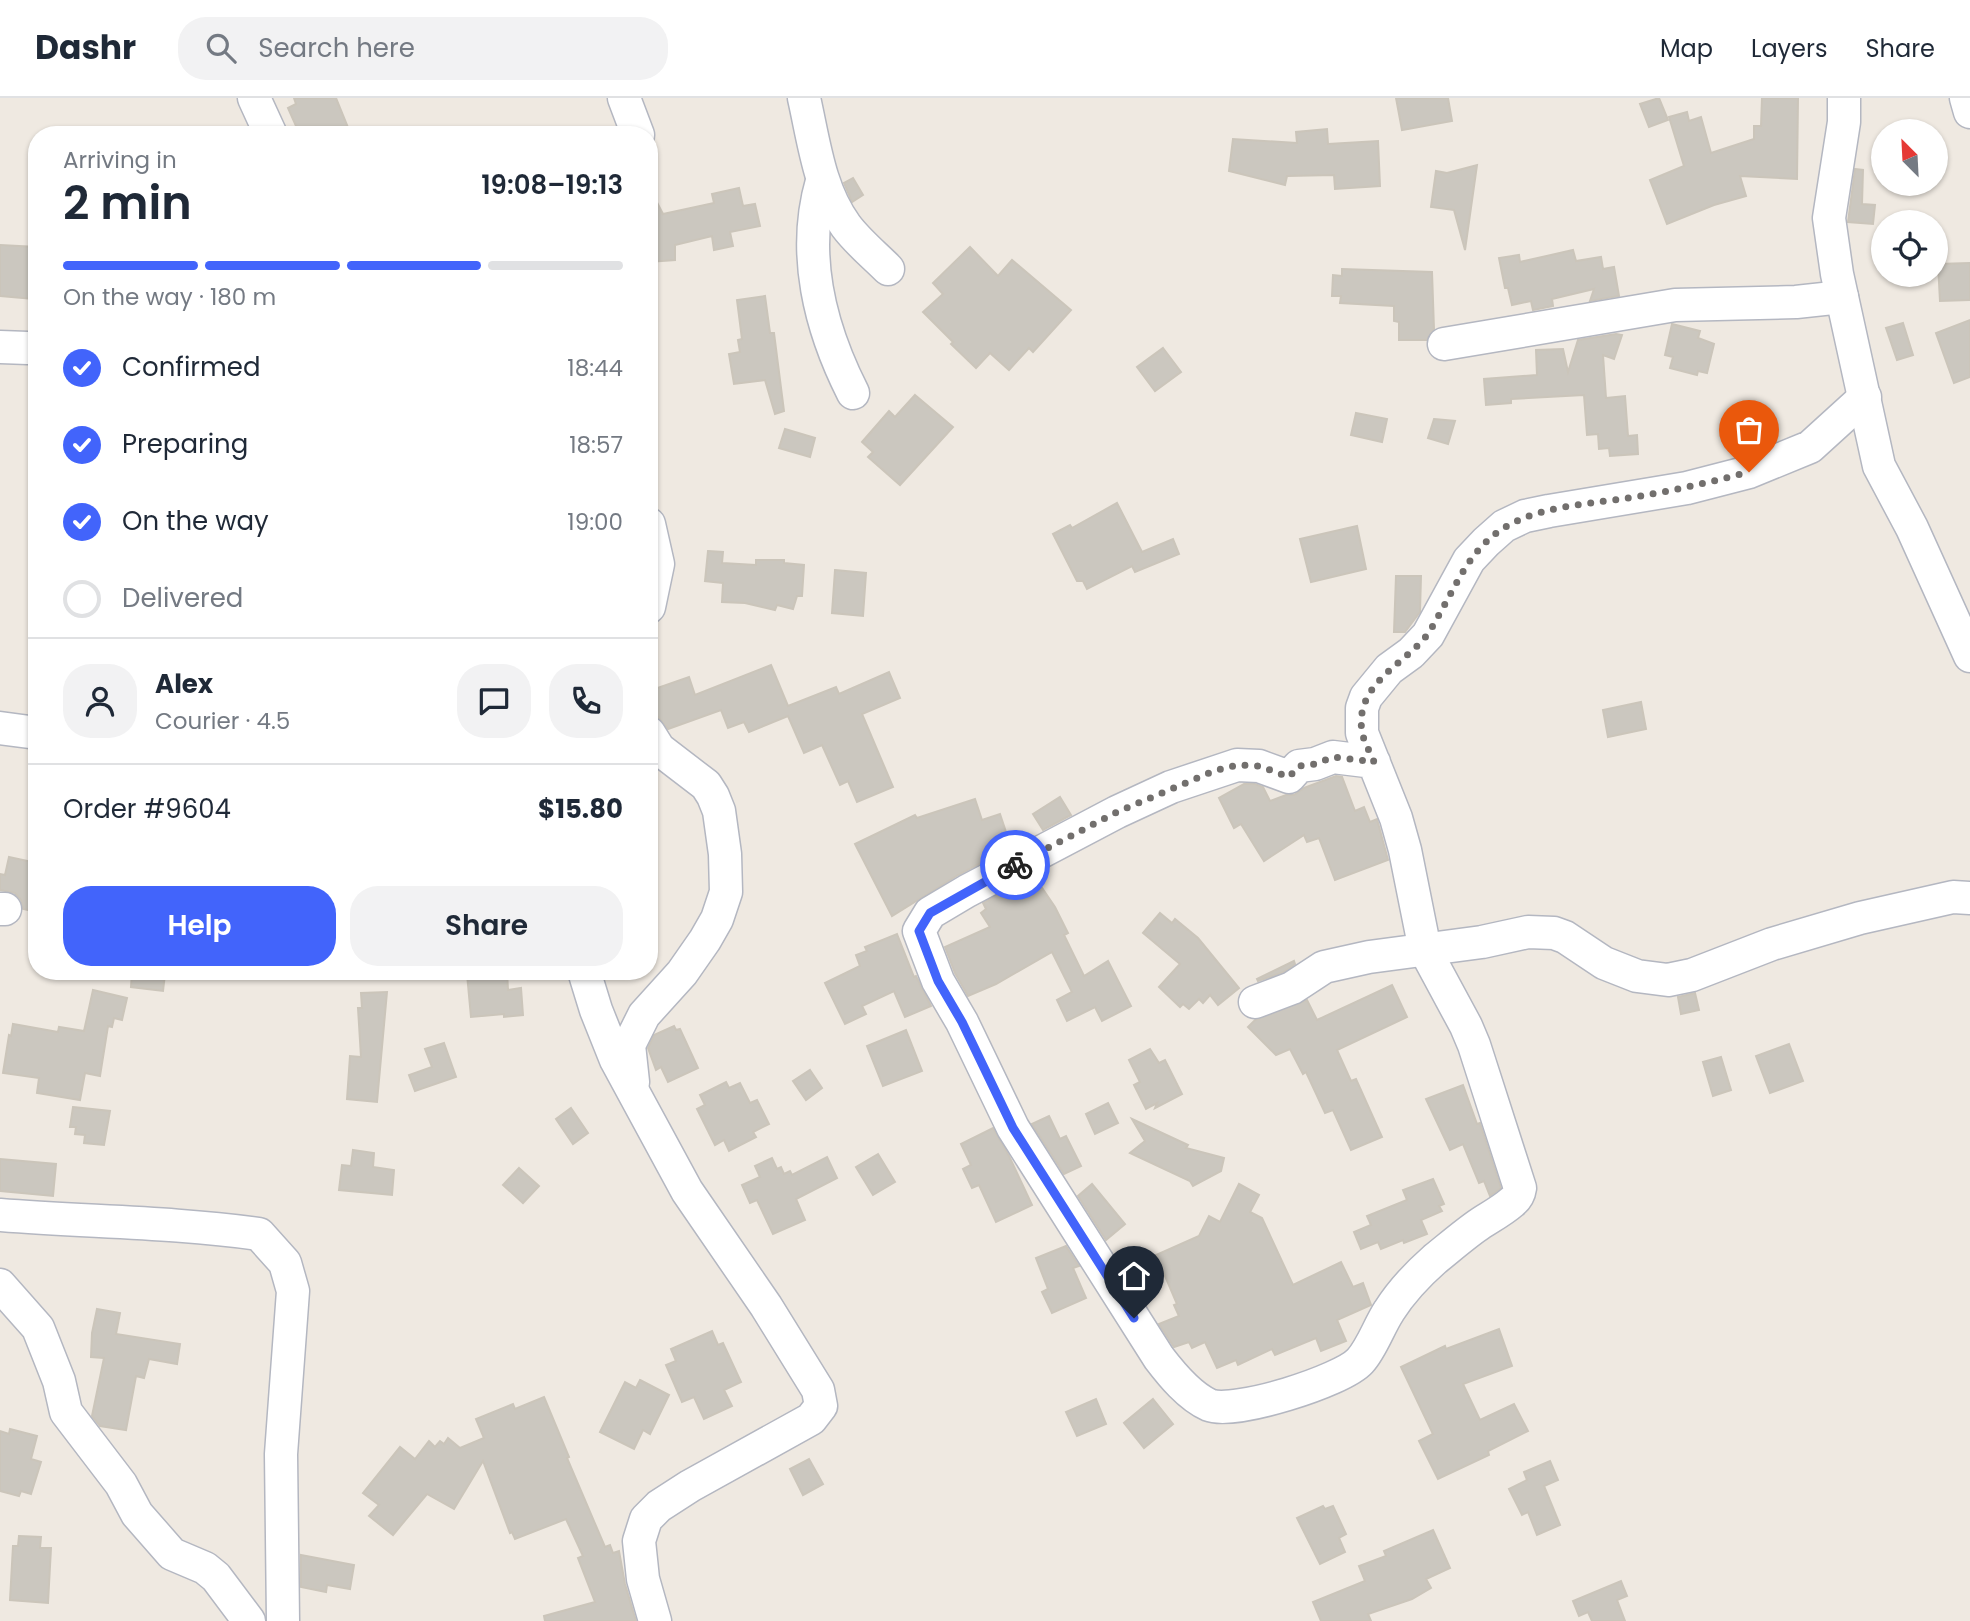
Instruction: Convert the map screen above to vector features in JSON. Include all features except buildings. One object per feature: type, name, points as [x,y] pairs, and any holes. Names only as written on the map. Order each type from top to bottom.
[{"type":"street","points":[[254,98],[267,126]]},
{"type":"street","points":[[624,98],[635,126]]},
{"type":"street","points":[[804,98],[822,180],[846,226],[887,269]]},
{"type":"street","points":[[1844,98],[1844,122],[1829,218],[1842,297],[1879,466],[1912,528],[1968,647]]},
{"type":"street","points":[[1966,98],[1970,112]]},
{"type":"street","points":[[822,180],[814,223],[814,282],[839,366],[853,393]]},
{"type":"street","points":[[1444,344],[1675,305],[1796,302],[1842,297]]},
{"type":"street","points":[[1374,762],[1333,757],[1315,764],[1299,766],[1289,777],[1259,766],[1237,765],[1214,771],[1117,812],[967,891],[930,913],[919,931],[938,981],[962,1022],[1013,1128],[1159,1357],[1174,1377],[1209,1405],[1217,1407],[1259,1402],[1351,1370],[1362,1359],[1401,1293],[1435,1259],[1479,1224],[1514,1201],[1519,1194],[1520,1188],[1474,1045],[1425,950],[1396,818],[1374,762],[1362,733],[1362,708],[1366,697],[1389,669],[1411,653],[1428,635],[1469,560],[1504,526],[1525,516],[1687,488],[1749,472],[1810,447],[1865,397]]},
{"type":"street","points":[[0,728],[28,732]]},
{"type":"street","points":[[634,1096],[629,1045],[644,1015],[682,973],[705,940],[717,919],[726,892],[725,854],[719,811],[713,796],[706,785],[658,747]]},
{"type":"street","points":[[1255,1002],[1292,988],[1324,967],[1369,957],[1482,942],[1516,933],[1554,933],[1604,963],[1637,976],[1668,980],[1692,975],[1772,944],[1860,918],[1952,897],[1970,898]]},
{"type":"street","points":[[587,980],[596,1010],[634,1096],[687,1191],[766,1306],[818,1390],[821,1406],[811,1419],[690,1486],[659,1506],[646,1519],[639,1541],[643,1579],[655,1621]]},
{"type":"street","points":[[0,1215],[200,1226],[259,1234],[285,1263],[293,1291],[281,1454],[283,1621]]},
{"type":"street","points":[[3,1293],[38,1328],[58,1381],[66,1412],[121,1484],[137,1514],[172,1554],[205,1568],[216,1577],[249,1621]]},
{"type":"way so far","points":[[1015,865],[1117,812],[1214,771],[1237,765],[1259,766],[1289,777],[1299,766],[1315,764],[1333,757],[1374,762],[1362,733],[1362,708],[1366,697],[1389,669],[1411,653],[1428,635],[1469,560],[1504,526],[1525,516],[1687,488],[1749,472]]},
{"type":"route","points":[[1015,865],[930,913],[919,931],[938,981],[962,1022],[1013,1128],[1134,1318]]}]
